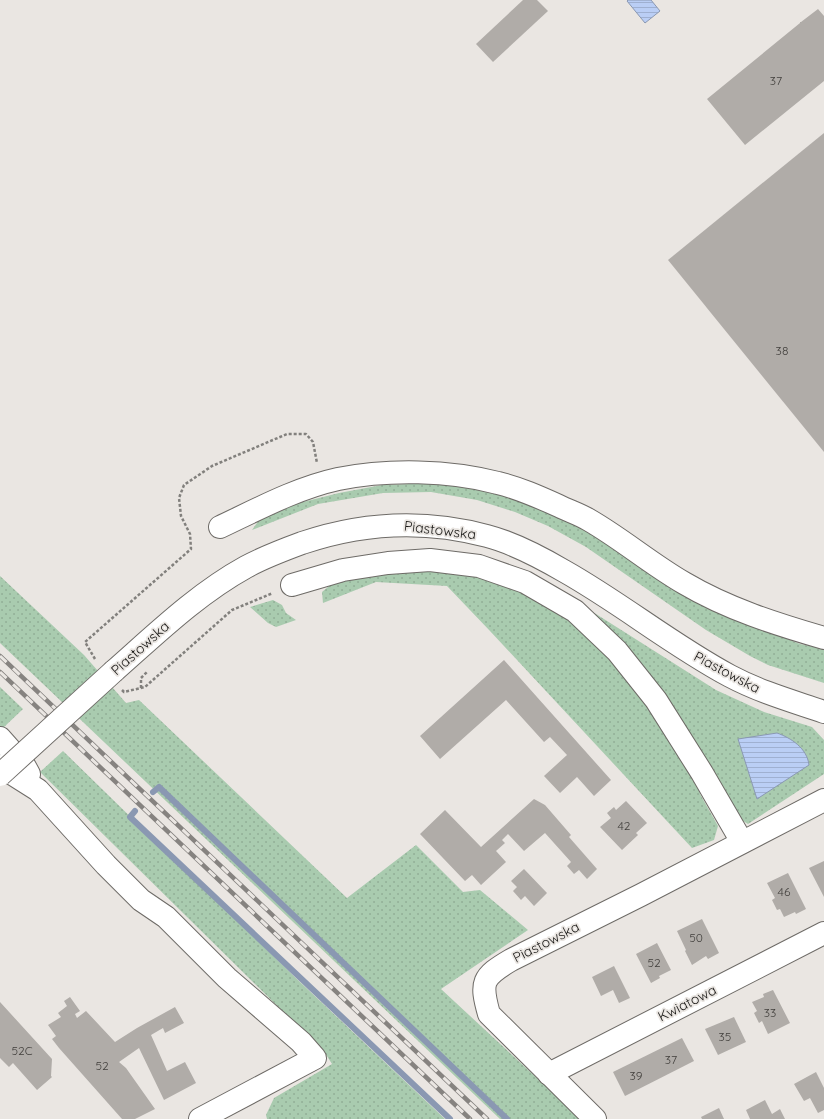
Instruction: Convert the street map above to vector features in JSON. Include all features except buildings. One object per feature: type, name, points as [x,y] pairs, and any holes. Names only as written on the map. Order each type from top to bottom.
[{"type":"street","points":[[220,527],[302,490],[337,480],[372,473],[418,473],[470,477],[498,483],[531,494],[588,519],[683,583],[721,603],[765,620],[824,638]]},
{"type":"street","name":"Piastowska","points":[[0,775],[110,673],[182,611],[216,586],[246,567],[281,550],[327,534],[370,526],[410,524],[448,528],[488,536],[526,550],[603,594],[705,662],[732,678],[761,690],[824,712]]},
{"type":"street","points":[[292,585],[343,570],[388,563],[430,560],[479,566],[525,582],[575,611],[617,651],[656,700],[702,773],[742,842]]},
{"type":"street","points":[[0,738],[24,765],[38,790],[106,865],[141,900],[166,917],[227,978],[301,1042],[315,1058],[235,1112],[200,1119]]},
{"type":"street","points":[[0,766],[38,790]]},
{"type":"street","name":"Piastowska","points":[[549,1074],[489,1014],[483,994],[485,981],[493,970],[824,800]]},
{"type":"street","name":"Kwiatowa","points":[[549,1074],[824,933]]},
{"type":"street","points":[[549,1074],[595,1119]]},
{"type":"path","points":[[292,585],[232,610],[145,687],[124,692],[110,673],[92,655],[85,642],[191,549],[190,534],[181,516],[179,498],[184,485],[212,466],[287,434],[306,434],[313,442],[322,484]]},
{"type":"path","points":[[140,688],[141,678],[144,674]]},
{"type":"green space","points":[[437,483],[485,490],[524,499],[571,520],[758,627],[800,644],[824,649],[824,683],[768,665],[750,656],[706,630],[586,547],[548,526],[515,512],[477,500],[431,492],[383,493],[318,504],[252,530],[259,520],[299,503],[339,493],[382,485]]},
{"type":"green space","points":[[374,569],[445,569],[492,580],[553,606],[626,670],[697,777],[700,794],[718,826],[714,840],[692,848],[447,586],[376,582],[323,603],[322,592],[335,581]]},
{"type":"green space","points":[[0,576],[84,655],[126,703],[139,700],[347,898],[416,845],[463,892],[480,890],[528,930],[441,989],[581,1119],[500,1119],[0,643]]},
{"type":"green space","points":[[544,586],[596,614],[716,690],[764,712],[812,727],[824,740],[824,774],[748,824],[737,817],[651,682]]},
{"type":"green space","points":[[273,600],[282,605],[286,613],[296,620],[276,627],[268,623],[250,607]]},
{"type":"green space","points":[[0,687],[23,709],[3,728],[0,726]]},
{"type":"green space","points":[[63,751],[301,983],[445,1119],[267,1119],[266,1115],[274,1098],[332,1064],[325,1053],[40,772]]},
{"type":"water","points":[[651,0],[660,11],[645,23],[627,1]]},
{"type":"water","points":[[777,733],[798,744],[808,759],[809,765],[757,799],[738,739]]},
{"type":"waterway","points":[[153,792],[159,787],[507,1119]]},
{"type":"waterway","points":[[135,811],[130,817],[450,1119]]},
{"type":"railway","points":[[0,656],[487,1119]]},
{"type":"railway","points":[[0,672],[470,1119]]}]
